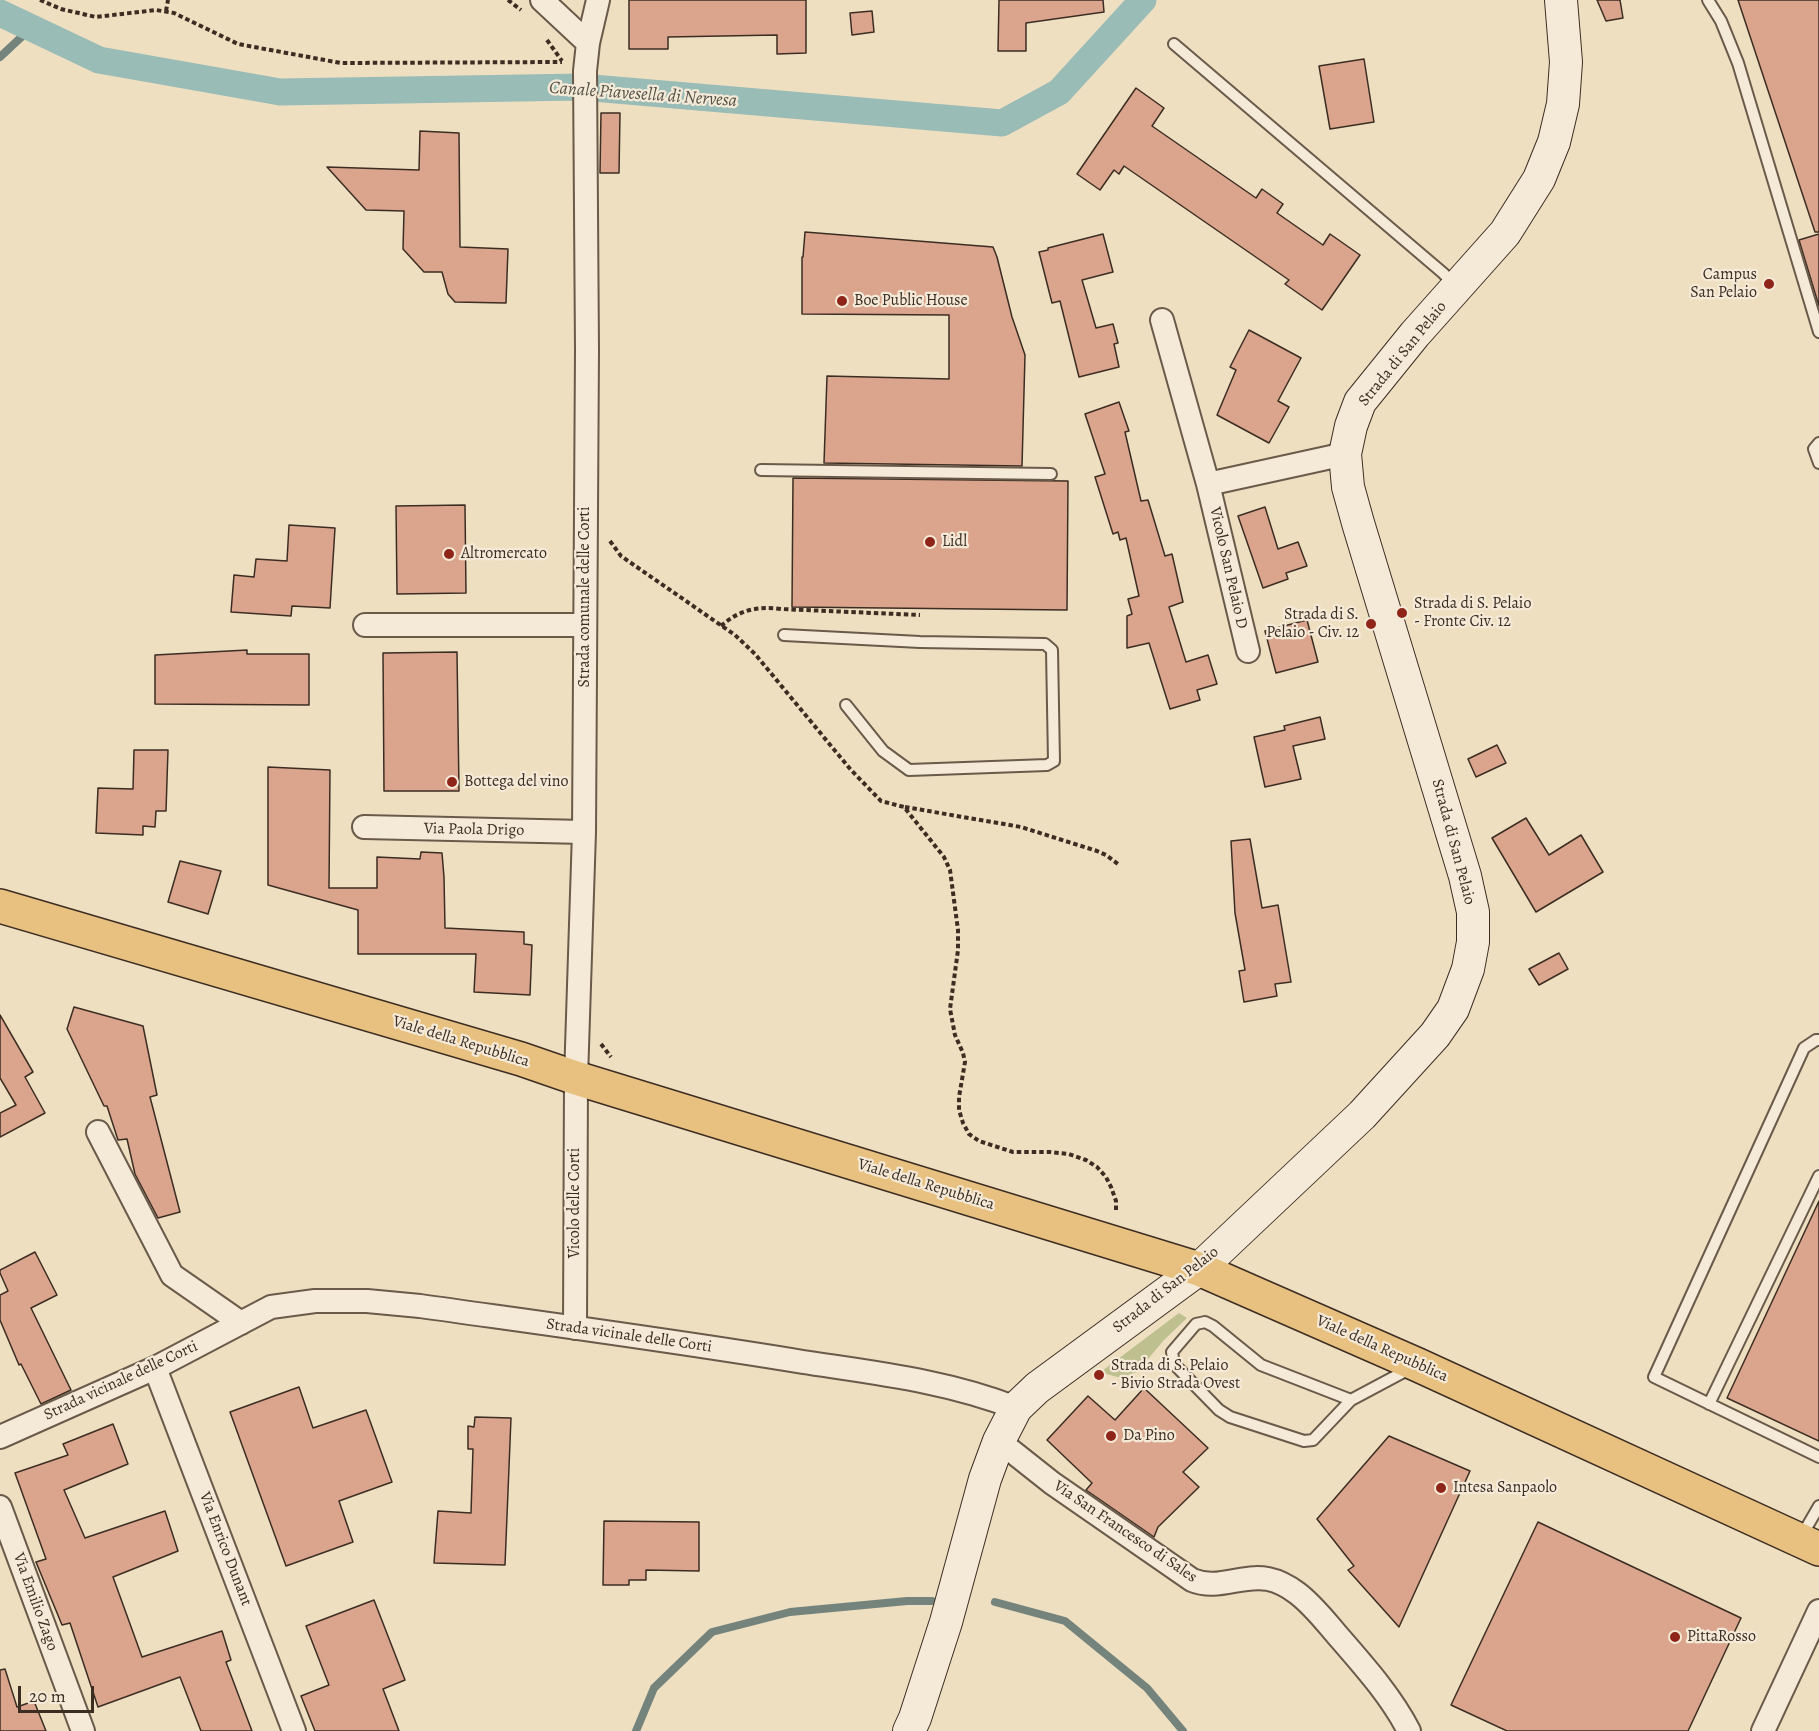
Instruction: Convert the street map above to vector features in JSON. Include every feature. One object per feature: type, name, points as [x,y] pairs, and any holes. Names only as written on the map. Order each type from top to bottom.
[{"type":"main road","name":"Viale della Repubblica","points":[[0,906],[521,1059],[576,1078],[1199,1269],[1418,1365],[1809,1545]]},
{"type":"street","points":[[542,0],[588,43]]},
{"type":"street","name":"Strada comunale delle Corti","points":[[576,1078],[584,832],[587,350],[585,71],[588,43],[598,0]]},
{"type":"street","name":"Strada di San Pelaio","points":[[909,1731],[946,1622],[985,1479],[999,1441],[1016,1408],[1037,1388],[1199,1269],[1362,1115],[1435,1035],[1453,1009],[1468,969],[1473,942],[1473,912],[1465,876],[1358,523],[1348,487],[1345,454],[1351,426],[1360,402],[1415,334],[1506,233],[1539,178],[1554,142],[1563,104],[1566,62],[1561,0]]},
{"type":"street","name":"Vicolo San Pelaio D","points":[[1162,320],[1208,484],[1248,651]]},
{"type":"street","name":"Vicolo San Pelaio D","points":[[1208,484],[1345,454]]},
{"type":"street","points":[[365,625],[584,625]]},
{"type":"street","name":"Via Paola Drigo","points":[[363,827],[584,832]]},
{"type":"street","name":"Vicolo delle Corti","points":[[575,1328],[576,1078]]},
{"type":"street","points":[[98,1132],[172,1275],[241,1323]]},
{"type":"street","name":"Strada vicinale delle Corti","points":[[0,1437],[155,1368],[271,1307],[315,1301],[367,1301],[420,1306],[755,1354],[947,1385],[988,1396],[1016,1408]]},
{"type":"street","name":"Via Enrico Dunant","points":[[155,1368],[294,1731]]},
{"type":"street","name":"Via San Francesco di Sales","points":[[999,1441],[1052,1484],[1192,1580],[1208,1585],[1250,1578],[1270,1579],[1298,1593],[1314,1608],[1370,1673],[1409,1731]]},
{"type":"street","name":"Via Emilio Zago","points":[[0,1507],[82,1731]]},
{"type":"street","points":[[1763,1731],[1819,1611]]},
{"type":"lane","points":[[1708,0],[1721,21],[1738,63],[1819,332]]},
{"type":"lane","points":[[1174,44],[1458,288]]},
{"type":"lane","points":[[1819,443],[1814,449],[1819,462]]},
{"type":"lane","points":[[761,470],[1051,474]]},
{"type":"lane","points":[[784,635],[920,642],[1045,644],[1053,650],[1054,761],[1047,765],[909,770],[883,751],[846,705]]},
{"type":"lane","points":[[1819,1040],[1804,1048],[1654,1377],[1819,1457]]},
{"type":"lane","points":[[1709,1404],[1819,1176]]},
{"type":"lane","points":[[1351,1400],[1261,1365],[1205,1322],[1196,1324],[1172,1352],[1174,1364],[1219,1410],[1230,1417],[1304,1441],[1313,1440],[1351,1400],[1418,1365]]},
{"type":"lane","points":[[1809,1545],[1819,1506]]},
{"type":"path","points":[[40,0],[61,9],[96,17],[156,10],[174,13],[238,44],[341,63],[562,62]]},
{"type":"path","points":[[166,12],[168,0]]},
{"type":"path","points":[[608,539],[621,556],[735,635],[755,654],[851,770],[881,801],[1021,827],[1097,851],[1118,864]]},
{"type":"path","points":[[721,626],[747,609],[766,607],[920,615]]},
{"type":"path","points":[[904,807],[944,858],[950,870],[958,930],[951,1016],[965,1062],[959,1097],[959,1110],[963,1124],[969,1134],[979,1141],[1013,1152],[1069,1154],[1086,1160],[1106,1177],[1116,1201],[1116,1213]]},
{"type":"green space","points":[[1179,1313],[1187,1318],[1164,1340],[1137,1372],[1121,1378],[1103,1373],[1102,1371]]},
{"type":"building","points":[[629,0],[806,0],[806,53],[777,54],[777,35],[668,37],[668,49],[629,49]]},
{"type":"building","points":[[999,0],[1103,0],[1104,12],[1026,23],[1026,51],[998,51]]},
{"type":"building","points":[[1597,0],[1620,0],[1623,18],[1606,21]]},
{"type":"building","points":[[1738,0],[1819,0],[1819,232],[1815,232]]},
{"type":"building","points":[[872,11],[874,32],[852,35],[850,13]]},
{"type":"building","points":[[1364,59],[1374,122],[1330,129],[1319,66]]},
{"type":"building","points":[[1136,88],[1164,108],[1152,126],[1256,198],[1262,189],[1283,204],[1277,213],[1323,245],[1330,234],[1360,255],[1322,310],[1285,284],[1289,280],[1124,166],[1119,174],[1114,170],[1100,190],[1077,174]]},
{"type":"building","points":[[601,113],[620,113],[619,173],[600,173]]},
{"type":"building","points":[[420,131],[459,133],[460,247],[508,249],[506,303],[455,302],[448,294],[442,272],[424,272],[403,249],[404,211],[366,210],[327,167],[419,170]]},
{"type":"building","points":[[805,232],[993,247],[1025,355],[1022,466],[824,463],[827,376],[949,379],[949,315],[802,314],[802,257]]},
{"type":"building","points":[[1103,234],[1113,272],[1082,280],[1096,328],[1113,324],[1118,343],[1114,344],[1119,367],[1079,377],[1060,301],[1052,303],[1039,252]]},
{"type":"building","points":[[1819,234],[1819,306],[1799,240]]},
{"type":"building","points":[[1249,330],[1301,358],[1278,401],[1289,407],[1269,443],[1217,415],[1236,370],[1230,367]]},
{"type":"building","points":[[1119,402],[1129,431],[1125,432],[1141,501],[1148,500],[1165,556],[1172,554],[1183,602],[1169,607],[1186,662],[1208,655],[1217,684],[1197,690],[1200,700],[1170,709],[1149,643],[1127,648],[1127,616],[1132,614],[1128,599],[1139,596],[1126,538],[1120,540],[1118,532],[1113,534],[1095,477],[1105,474],[1085,414]]},
{"type":"building","name":"Lidl","points":[[793,478],[1068,481],[1067,610],[792,607]]},
{"type":"building","points":[[465,505],[466,593],[397,594],[396,506]]},
{"type":"building","points":[[1265,507],[1278,549],[1298,542],[1307,566],[1286,573],[1288,579],[1263,588],[1238,516]]},
{"type":"building","points":[[289,525],[335,528],[330,608],[292,606],[291,616],[231,612],[234,575],[254,577],[256,559],[287,561]]},
{"type":"building","points":[[1307,620],[1318,662],[1276,673],[1265,631]]},
{"type":"building","points":[[247,650],[247,654],[309,654],[309,705],[155,704],[155,655]]},
{"type":"building","points":[[457,652],[459,791],[384,791],[383,653]]},
{"type":"building","points":[[1320,717],[1325,739],[1293,746],[1301,779],[1265,787],[1254,737],[1285,730],[1284,726]]},
{"type":"building","points":[[1497,745],[1506,763],[1476,777],[1468,759]]},
{"type":"building","points":[[134,750],[168,750],[166,811],[156,811],[155,827],[143,826],[143,835],[96,833],[98,788],[133,789]]},
{"type":"building","points":[[268,767],[330,770],[329,888],[377,888],[377,857],[420,859],[421,852],[442,853],[445,928],[524,932],[524,944],[532,945],[530,995],[474,992],[476,954],[358,954],[358,910],[268,885]]},
{"type":"building","points":[[1526,818],[1549,855],[1581,835],[1603,872],[1536,912],[1492,838]]},
{"type":"building","points":[[1250,839],[1262,908],[1278,905],[1291,982],[1275,984],[1277,996],[1244,1002],[1239,971],[1245,970],[1235,913],[1231,841]]},
{"type":"building","points":[[180,861],[221,871],[208,914],[168,902]]},
{"type":"building","points":[[1559,953],[1568,969],[1539,985],[1529,969]]},
{"type":"building","points":[[74,1007],[143,1026],[157,1095],[150,1097],[180,1212],[158,1218],[135,1174],[127,1139],[118,1140],[107,1106],[104,1106],[67,1029]]},
{"type":"building","points":[[0,1015],[33,1072],[25,1077],[45,1113],[0,1137],[0,1113],[16,1105],[0,1078]]},
{"type":"building","points":[[1819,1201],[1819,1441],[1727,1398]]},
{"type":"building","points":[[35,1252],[57,1295],[31,1308],[71,1390],[41,1404],[21,1364],[19,1365],[0,1320],[0,1295],[8,1291],[0,1270]]},
{"type":"building","points":[[299,1387],[313,1428],[366,1410],[392,1482],[339,1501],[353,1542],[286,1566],[230,1412]]},
{"type":"building","points":[[1144,1388],[1208,1448],[1183,1472],[1199,1487],[1158,1527],[1154,1537],[1086,1490],[1092,1483],[1047,1440],[1088,1396],[1115,1420]]},
{"type":"building","points":[[475,1417],[511,1418],[505,1565],[434,1563],[438,1511],[471,1513],[473,1449],[468,1449],[468,1426],[474,1427]]},
{"type":"building","points":[[113,1424],[128,1464],[64,1490],[85,1538],[165,1511],[178,1551],[113,1577],[142,1657],[222,1631],[231,1660],[226,1662],[252,1731],[201,1731],[180,1677],[98,1707],[70,1623],[62,1625],[36,1562],[46,1559],[15,1473],[68,1455],[63,1444]]},
{"type":"building","points":[[1389,1436],[1470,1471],[1399,1627],[1348,1570],[1354,1566],[1317,1519]]},
{"type":"building","points":[[604,1521],[699,1522],[699,1571],[646,1570],[646,1580],[629,1580],[629,1585],[603,1585]]},
{"type":"building","points":[[1538,1522],[1741,1618],[1688,1731],[1507,1731],[1451,1705]]},
{"type":"building","points":[[374,1600],[405,1680],[383,1689],[399,1731],[315,1731],[301,1696],[329,1685],[306,1626]]},
{"type":"building","points":[[5,1669],[17,1707],[34,1701],[46,1731],[0,1731],[0,1670]]},
{"type":"waterway","name":"Canale Piavesella di Nervesa","points":[[0,13],[99,60],[280,92],[581,87],[1002,123],[1059,92],[1143,0]]},
{"type":"waterway","points":[[0,57],[31,28]]},
{"type":"waterway","points":[[636,1731],[654,1688],[712,1632],[790,1612],[907,1601],[932,1601]]},
{"type":"waterway","points":[[995,1602],[1065,1621],[1147,1688],[1183,1731]]},
{"type":"place","name":"Campus San Pelaio","points":[[1769,284]]},
{"type":"place","name":"Boe Public House","points":[[842,301]]},
{"type":"place","name":"Lidl","points":[[930,542]]},
{"type":"place","name":"Altromercato","points":[[449,554]]},
{"type":"place","name":"Strada di S. Pelaio - Fronte Civ. 12","points":[[1402,613]]},
{"type":"place","name":"Strada di S. Pelaio - Civ. 12","points":[[1371,624]]},
{"type":"place","name":"Bottega del vino","points":[[452,782]]},
{"type":"place","name":"Strada di S. Pelaio - Bivio Strada Ovest","points":[[1099,1375]]},
{"type":"place","name":"Da Pino","points":[[1111,1436]]},
{"type":"place","name":"Intesa Sanpaolo","points":[[1441,1488]]},
{"type":"place","name":"PittaRosso","points":[[1675,1637]]}]
